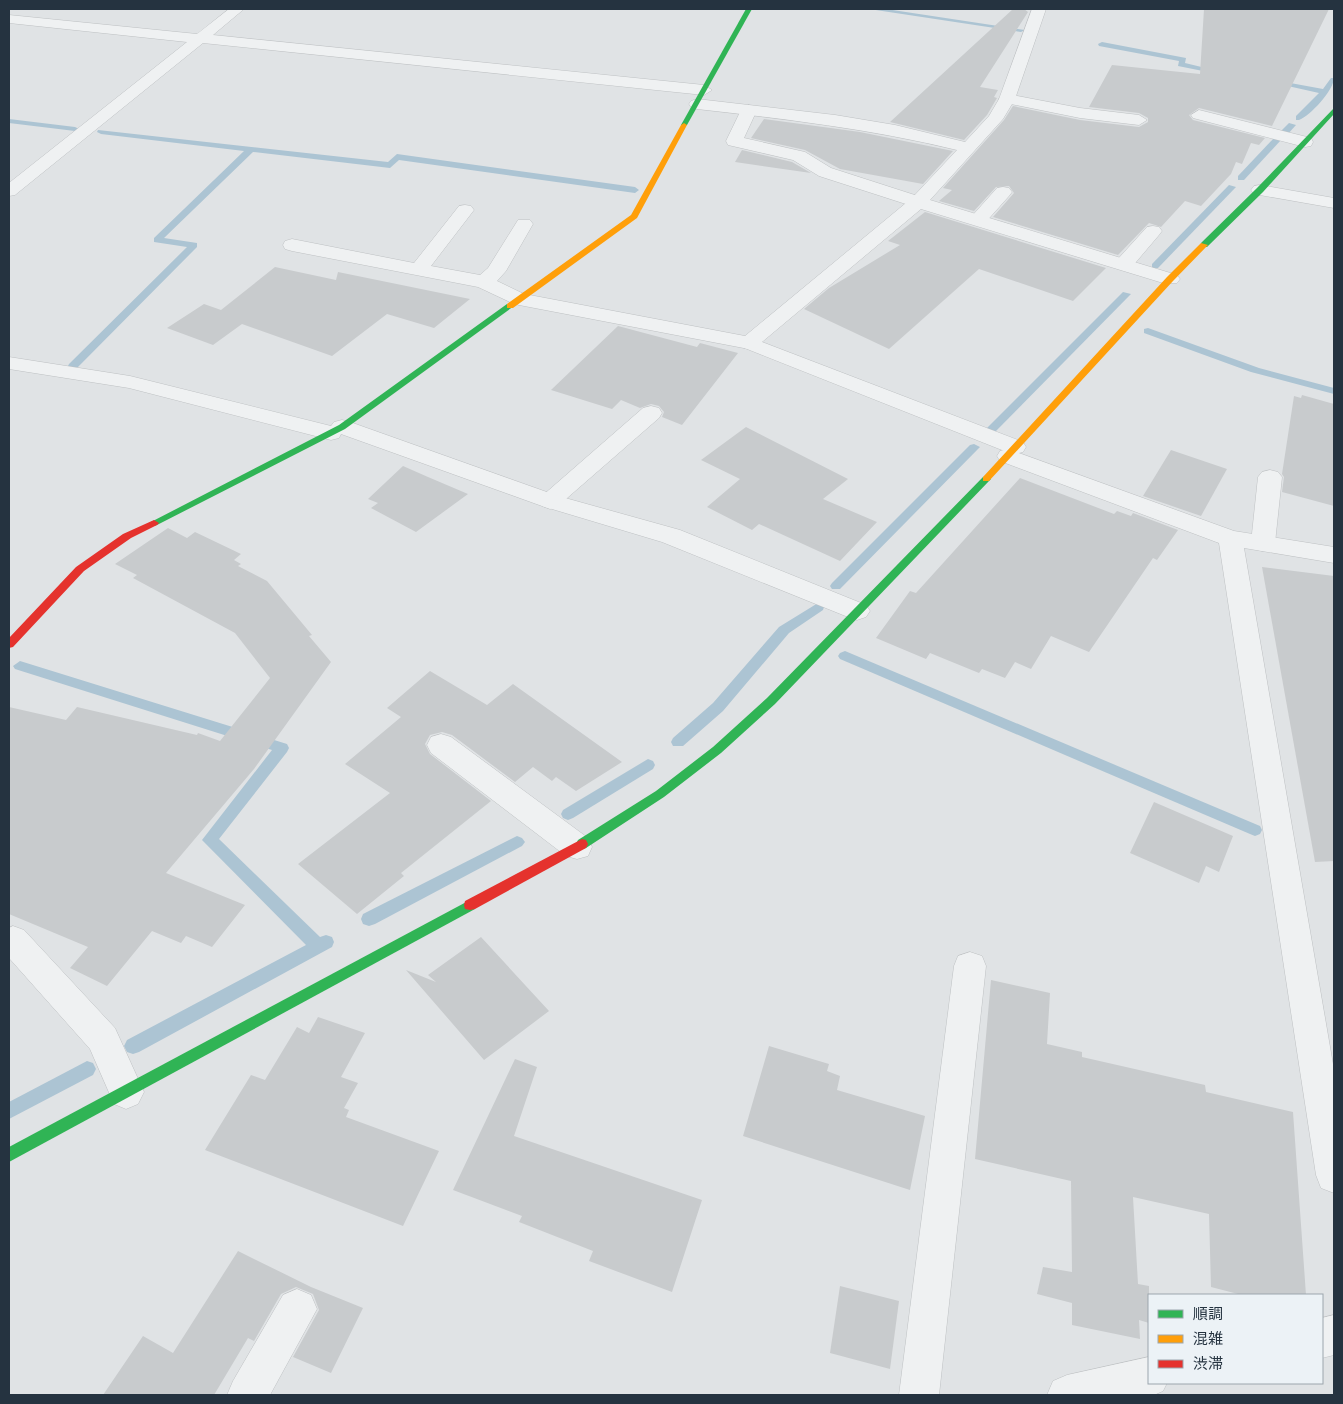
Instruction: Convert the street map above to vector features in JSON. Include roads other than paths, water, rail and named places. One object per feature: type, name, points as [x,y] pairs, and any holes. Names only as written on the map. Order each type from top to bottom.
[{"type":"street","points":[[9,191],[237,9]]},
{"type":"street","points":[[9,644],[80,568],[126,536],[336,430],[634,216],[749,9]]},
{"type":"street","points":[[749,343],[918,202],[995,119],[1007,99],[1039,9]]},
{"type":"street","points":[[9,19],[700,97],[749,110],[886,129],[968,148]]},
{"type":"street","points":[[1007,99],[1139,120]]},
{"type":"street","points":[[749,110],[734,141],[799,156],[825,172],[1170,278]]},
{"type":"street","points":[[9,1155],[577,847],[660,794],[717,750],[771,700],[1011,452],[1170,278],[1260,190],[1334,110]]},
{"type":"street","points":[[1199,115],[1305,142]]},
{"type":"street","points":[[1260,190],[1334,203]]},
{"type":"street","points":[[978,220],[1003,192]]},
{"type":"street","points":[[418,270],[465,210]]},
{"type":"street","points":[[484,282],[496,271],[524,224]]},
{"type":"street","points":[[1124,264],[1153,231]]},
{"type":"street","points":[[292,245],[484,282],[519,299],[749,343],[1011,452],[1230,538],[1334,555]]},
{"type":"street","points":[[9,363],[130,382],[336,430],[550,501],[671,536],[857,611]]},
{"type":"street","points":[[550,501],[651,413]]},
{"type":"street","points":[[1263,543],[1270,477]]},
{"type":"street","points":[[1230,538],[1334,1174]]},
{"type":"street","points":[[441,745],[577,847]]},
{"type":"street","points":[[13,940],[103,1039],[126,1092]]},
{"type":"street","points":[[919,1395],[970,966]]},
{"type":"street","points":[[247,1395],[297,1309]]},
{"type":"street","points":[[1066,1395],[1148,1377]]},
{"type":"waterway","points":[[873,9],[1021,30]]},
{"type":"waterway","points":[[1102,44],[1183,60],[1181,64],[1218,72]]},
{"type":"waterway","points":[[1325,92],[1334,80]]},
{"type":"waterway","points":[[1274,82],[1325,92]]},
{"type":"waterway","points":[[1299,118],[1325,92]]},
{"type":"waterway","points":[[9,121],[75,129]]},
{"type":"waterway","points":[[1284,133],[1292,125]]},
{"type":"waterway","points":[[101,132],[251,149]]},
{"type":"waterway","points":[[1241,178],[1277,140]]},
{"type":"waterway","points":[[73,366],[194,245],[157,240],[251,149]]},
{"type":"waterway","points":[[251,149],[390,165],[397,157],[635,190]]},
{"type":"waterway","points":[[1155,266],[1232,187]]},
{"type":"waterway","points":[[990,431],[1126,294]]},
{"type":"waterway","points":[[1148,331],[1255,370],[1334,391]]},
{"type":"waterway","points":[[836,586],[974,447]]},
{"type":"waterway","points":[[678,742],[718,707],[784,630],[818,607]]},
{"type":"waterway","points":[[845,656],[1255,830]]},
{"type":"waterway","points":[[20,666],[282,748],[210,840],[318,946]]},
{"type":"waterway","points":[[568,814],[648,765]]},
{"type":"waterway","points":[[369,919],[517,842]]},
{"type":"waterway","points":[[133,1046],[326,942]]},
{"type":"waterway","points":[[9,1111],[87,1069]]}]
